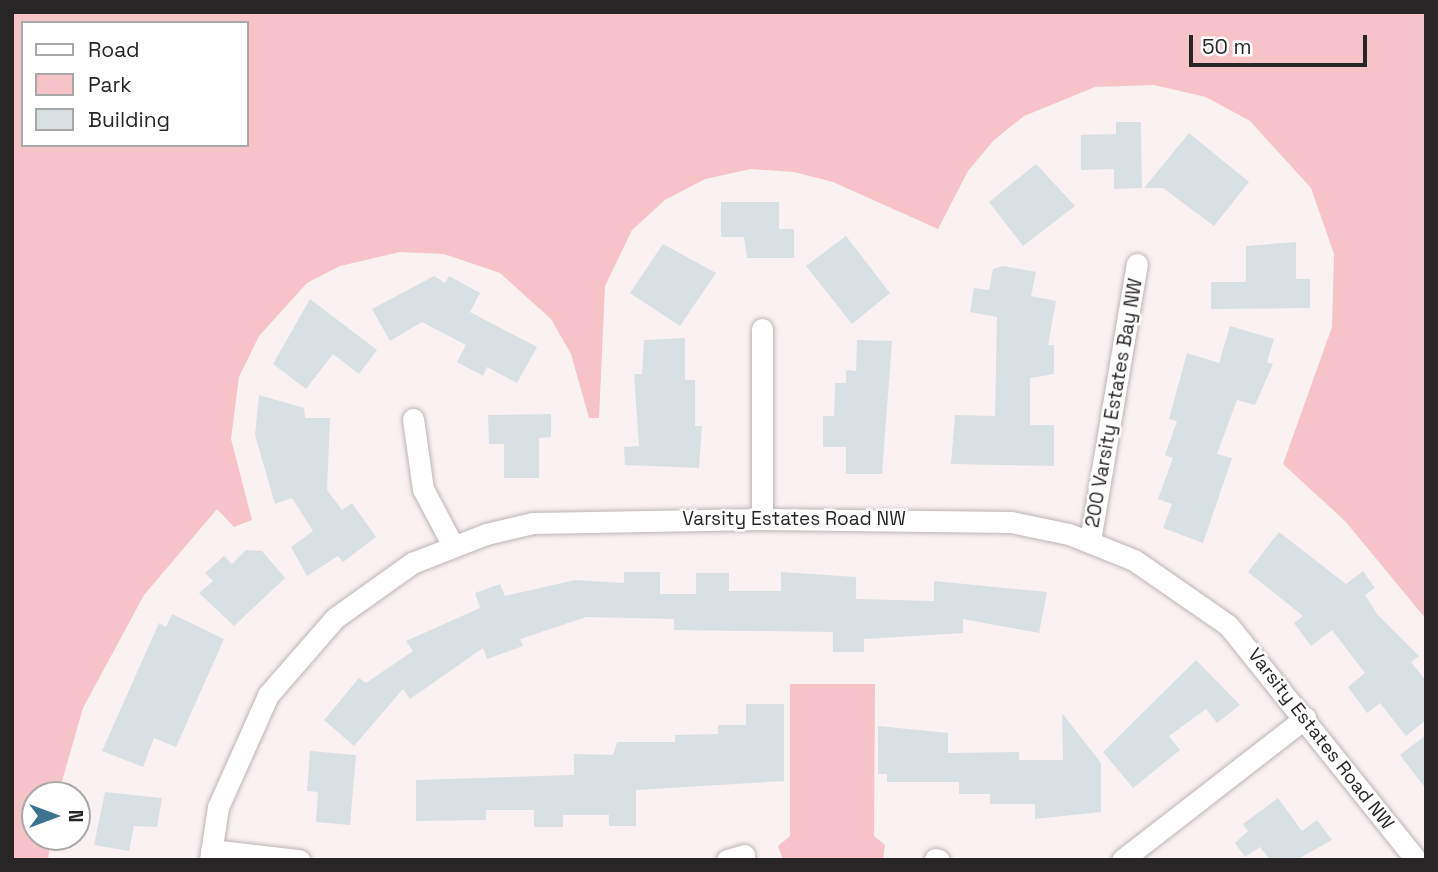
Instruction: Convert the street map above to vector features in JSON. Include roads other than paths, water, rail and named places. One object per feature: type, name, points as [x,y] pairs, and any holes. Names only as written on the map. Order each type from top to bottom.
[{"type":"street","name":"200 Varsity Estates Bay NW","points":[[1090,541],[1137,264]]},
{"type":"street","points":[[762,329],[762,519]]},
{"type":"street","points":[[413,419],[423,489],[453,545]]},
{"type":"street","name":"Varsity Estates Road NW","points":[[211,855],[239,750],[268,695],[306,647],[371,589],[453,545],[570,520],[762,519],[988,520],[1090,541],[1158,573],[1208,607],[1306,718],[1416,860]]},
{"type":"street","points":[[1122,860],[1306,718]]},
{"type":"street","points":[[211,855],[299,860]]}]
